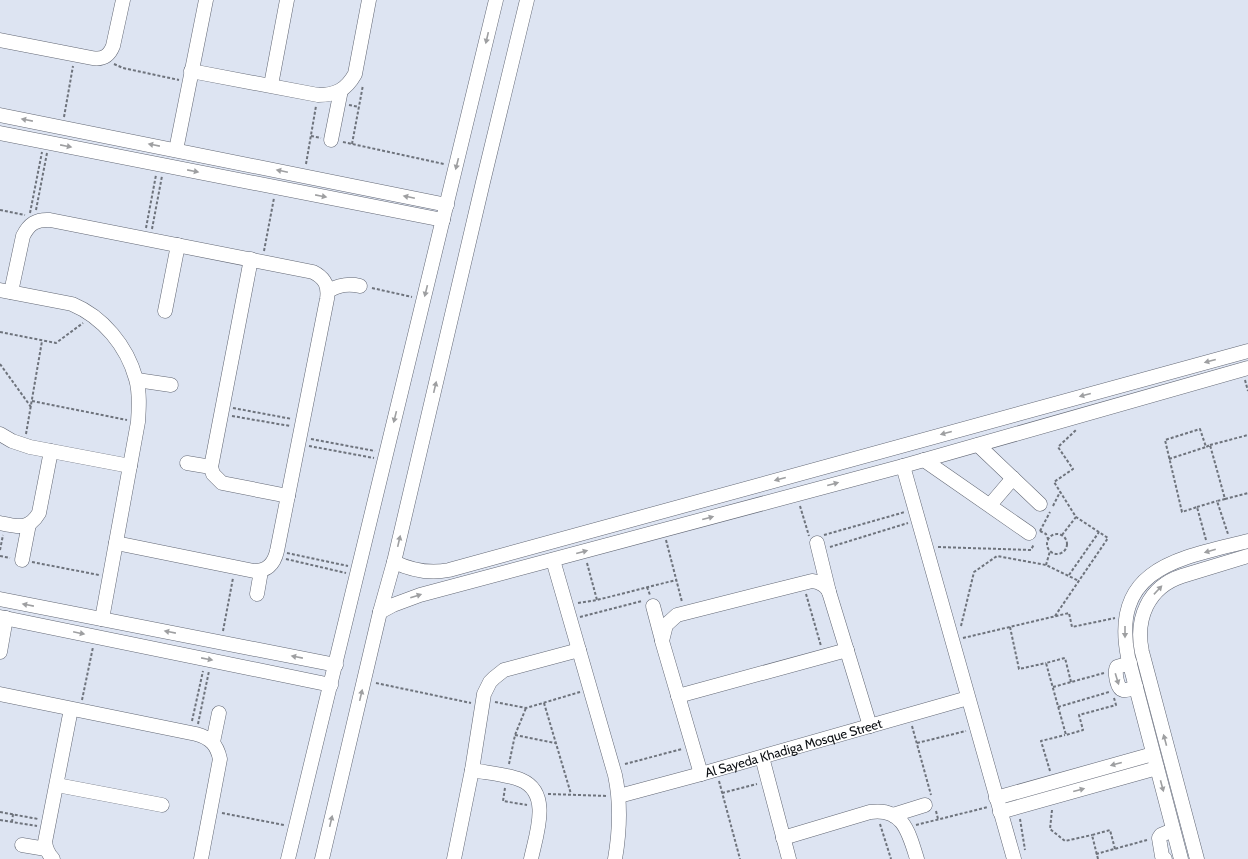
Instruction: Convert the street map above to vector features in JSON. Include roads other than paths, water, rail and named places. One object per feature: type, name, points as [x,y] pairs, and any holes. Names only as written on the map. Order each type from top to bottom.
[{"type":"street","points":[[0,40],[97,59],[108,55],[111,51],[123,0]]},
{"type":"street","points":[[176,150],[206,0]]},
{"type":"street","points":[[271,85],[287,0]]},
{"type":"street","points":[[190,77],[271,85],[318,95],[330,95],[341,90],[350,82],[355,74],[369,0]]},
{"type":"street","points":[[288,859],[496,0]]},
{"type":"street","points":[[322,859],[527,0]]},
{"type":"street","points":[[331,140],[341,90]]},
{"type":"street","points":[[0,115],[447,205]]},
{"type":"street","points":[[0,132],[443,220]]},
{"type":"street","points":[[102,619],[138,422],[139,402],[137,380],[130,362],[120,345],[108,329],[93,315],[72,304],[6,291],[26,228],[33,222],[41,219],[257,260],[312,272],[320,276],[326,282],[328,291],[277,554],[272,564],[260,571],[116,543]]},
{"type":"street","points":[[165,311],[178,245]]},
{"type":"street","points":[[257,260],[222,410],[212,467],[217,479],[222,483],[288,496]]},
{"type":"street","points":[[328,291],[340,285],[353,284],[360,286]]},
{"type":"street","points":[[394,562],[418,571],[440,572],[1248,350]]},
{"type":"street","points":[[380,612],[393,605],[420,595],[904,466],[1248,368]]},
{"type":"street","points":[[137,380],[171,385]]},
{"type":"street","points":[[979,444],[982,436],[979,428],[980,424]]},
{"type":"street","points":[[966,428],[972,433],[974,440],[1040,504]]},
{"type":"street","points":[[0,434],[12,441],[51,452],[130,466]]},
{"type":"street","points":[[3,524],[22,526],[29,524],[39,513],[51,452]]},
{"type":"street","points":[[924,460],[1034,536]]},
{"type":"street","points":[[187,463],[212,467]]},
{"type":"street","points":[[904,466],[926,547],[955,640],[968,698],[998,804],[1019,855]]},
{"type":"street","points":[[990,505],[1013,478]]},
{"type":"street","points":[[22,560],[29,524]]},
{"type":"street","points":[[1177,858],[1173,830],[1126,645],[1125,633],[1127,615],[1132,599],[1138,588],[1157,570],[1168,564],[1248,541]]},
{"type":"street","points":[[817,542],[829,592],[870,726]]},
{"type":"street","points":[[1229,546],[1232,561]]},
{"type":"street","points":[[512,553],[517,569]]},
{"type":"street","points":[[1197,859],[1142,652],[1140,627],[1148,603],[1158,589],[1171,579],[1248,556]]},
{"type":"street","points":[[553,560],[613,767],[619,796],[620,823],[616,859]]},
{"type":"street","points":[[257,594],[260,571]]},
{"type":"street","points":[[662,641],[664,630],[669,621],[677,615],[803,584],[817,582],[825,585],[829,592]]},
{"type":"street","points":[[0,599],[336,665]]},
{"type":"street","points":[[648,603],[662,641],[701,774]]},
{"type":"street","points":[[49,627],[53,610]]},
{"type":"street","points":[[0,652],[3,617],[331,685]]},
{"type":"street","points":[[454,859],[472,770],[486,688],[494,678],[504,670],[579,650]]},
{"type":"street","points":[[678,696],[847,650]]},
{"type":"street","points":[[1130,664],[1118,666],[1115,670],[1116,690],[1125,690],[1136,687]]},
{"type":"street","points":[[0,694],[193,733],[206,737],[213,742],[218,750],[220,759],[201,859]]},
{"type":"street","name":"Al Sayeda Khadiga Mosque Street","points":[[619,796],[968,698]]},
{"type":"street","points":[[50,854],[45,842],[56,784],[76,710]]},
{"type":"street","points":[[213,742],[219,713]]},
{"type":"street","points":[[998,804],[1051,782],[1153,754]]},
{"type":"street","points":[[762,757],[789,859]]},
{"type":"street","points":[[998,804],[1019,807],[1157,768]]},
{"type":"street","points":[[472,770],[520,780],[526,783],[536,794],[540,807],[531,859]]},
{"type":"street","points":[[1051,782],[1054,797]]},
{"type":"street","points":[[56,784],[162,805]]},
{"type":"street","points":[[893,815],[930,803]]},
{"type":"street","points":[[783,838],[875,811],[893,815],[903,823],[917,859]]},
{"type":"street","points":[[1165,859],[1162,856],[1159,842],[1160,837],[1173,830]]},
{"type":"street","points":[[22,845],[50,854]]}]
